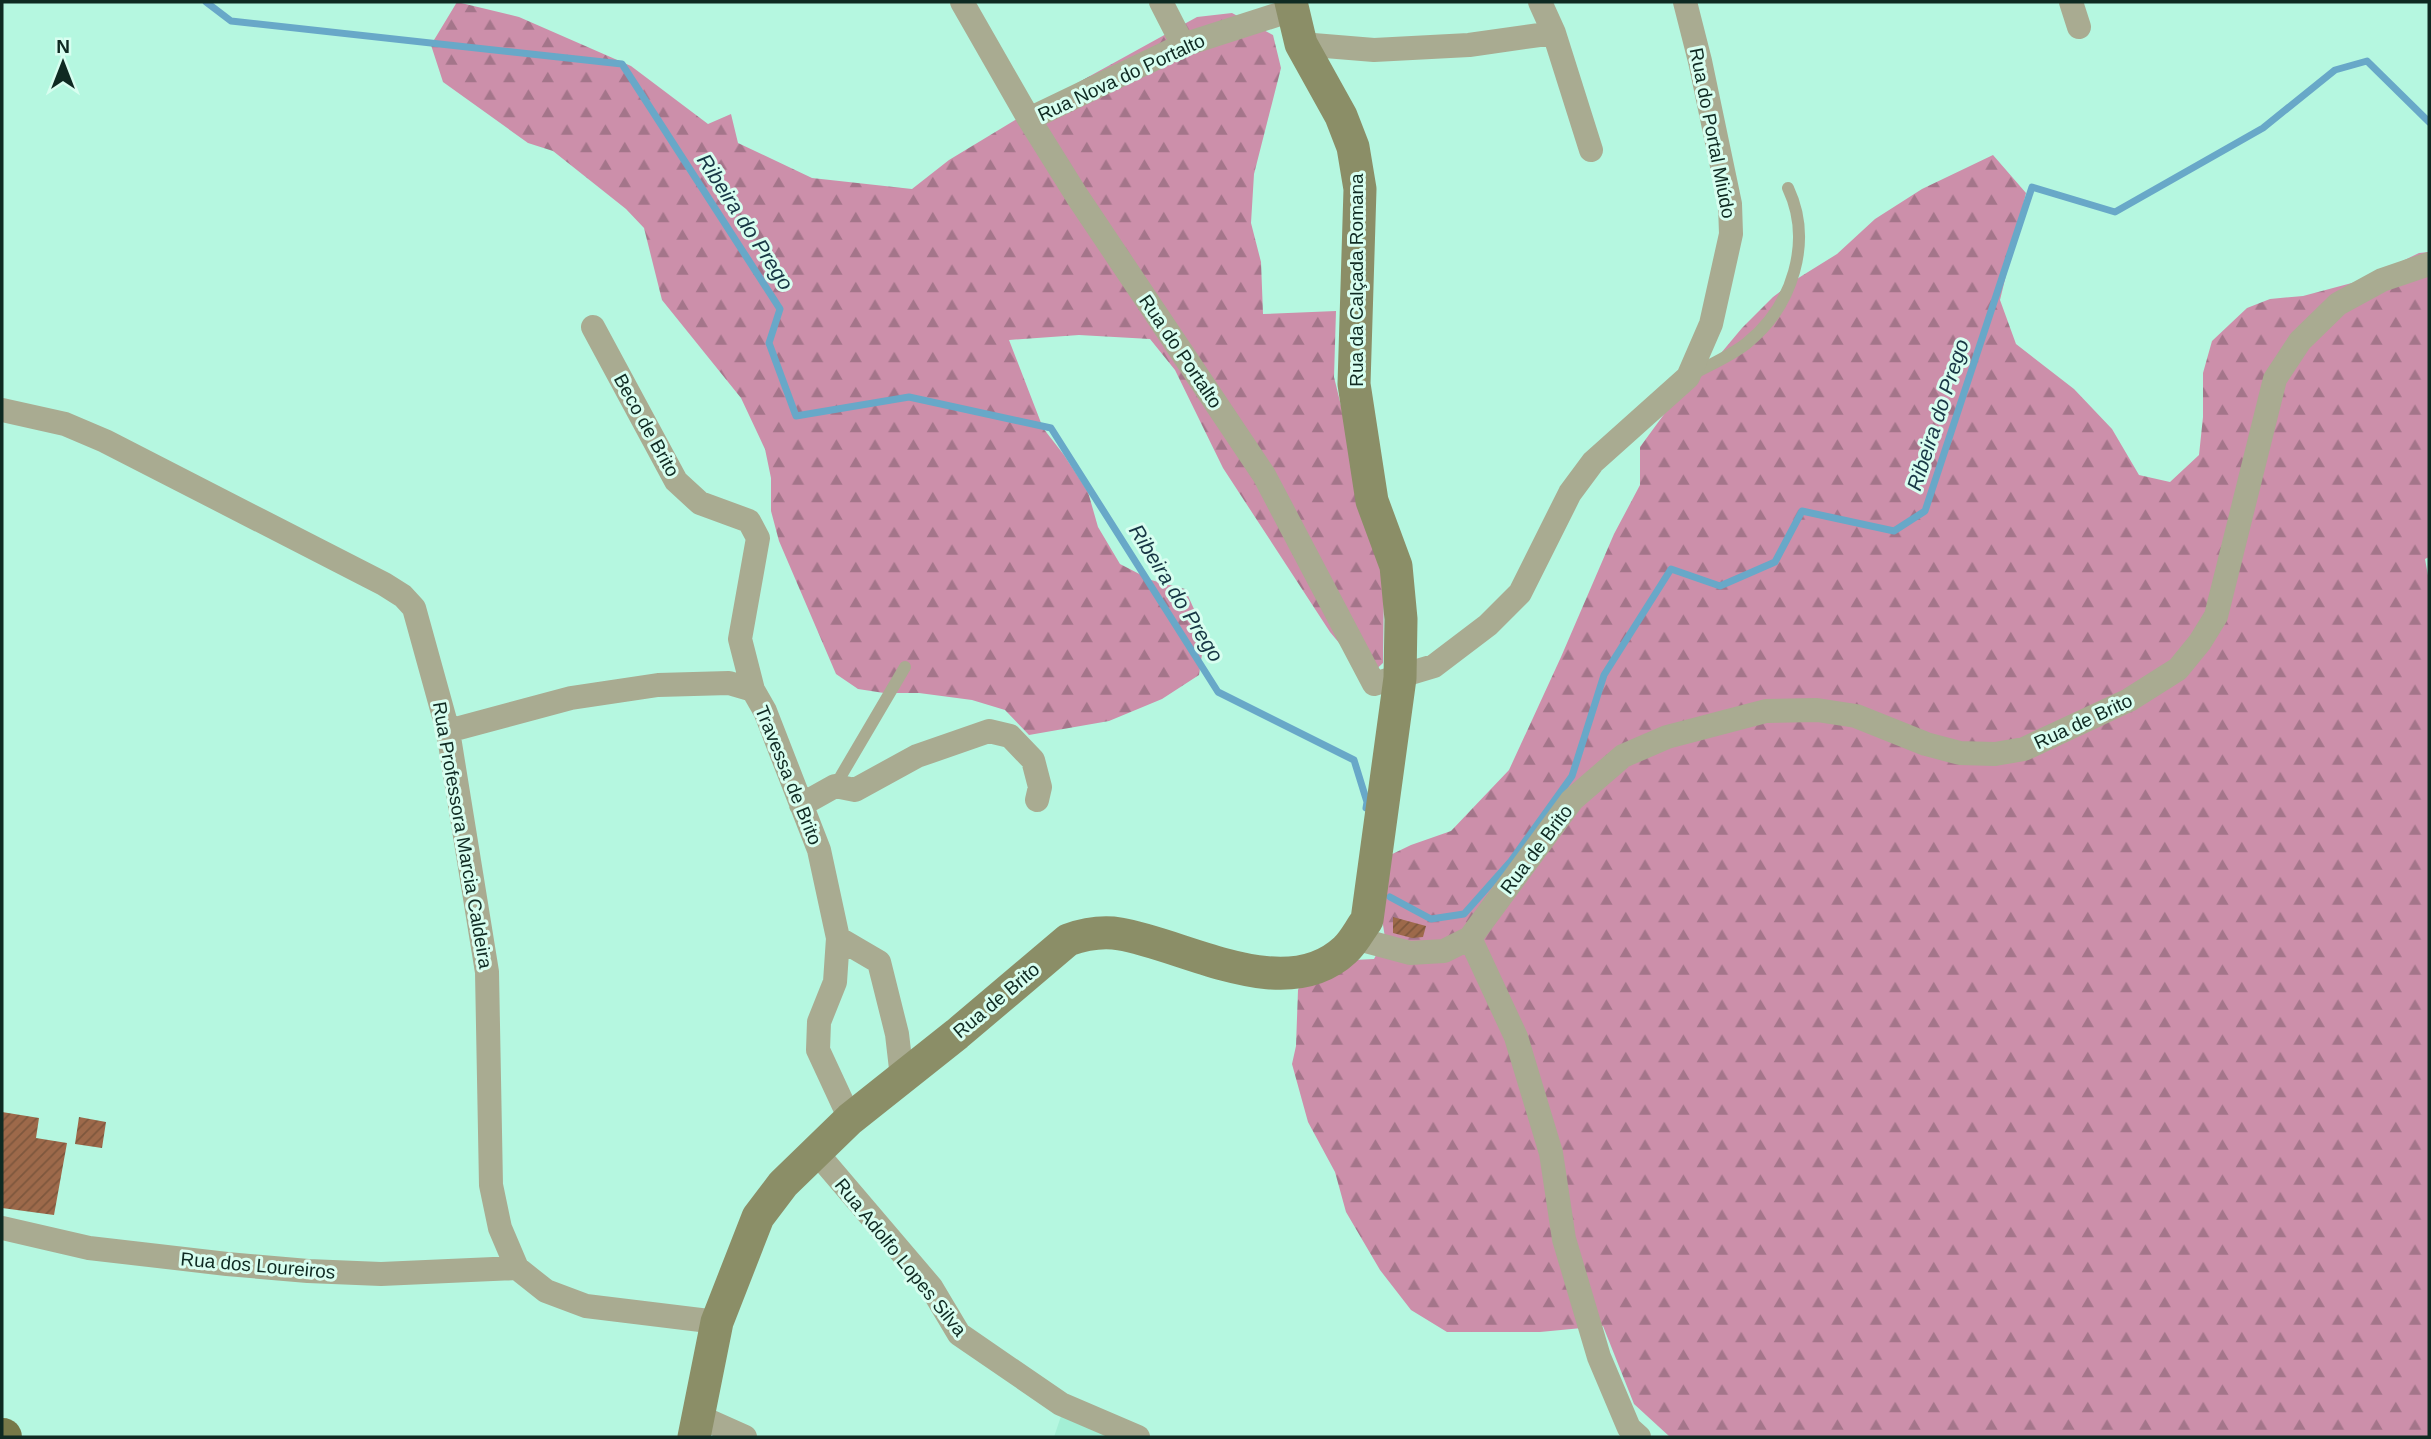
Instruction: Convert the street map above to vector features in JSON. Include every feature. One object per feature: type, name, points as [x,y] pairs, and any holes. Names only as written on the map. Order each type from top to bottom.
[{"type":"street","name":"Rua do Portalto","points":[[962,2],[1077,196],[1264,475],[1374,684],[1400,678]]},
{"type":"street","points":[[1161,2],[1183,45]]},
{"type":"street","points":[[1540,2],[1554,33],[1591,150]]},
{"type":"street","name":"Rua do Portal Miúdo","points":[[1400,678],[1434,666],[1488,625],[1520,593],[1570,493],[1593,462],[1688,377],[1711,324],[1731,234],[1731,204],[1685,2]]},
{"type":"street","points":[[2071,2],[2079,27]]},
{"type":"street","name":"Rua Nova do Portalto","points":[[1029,119],[1183,45],[1291,6]]},
{"type":"street","name":"Rua da Calçada Romana","points":[[1291,6],[1301,44],[1341,116],[1353,147],[1360,189],[1354,384],[1372,501],[1396,566],[1401,619],[1400,678],[1367,920],[1354,938]]},
{"type":"street","points":[[1301,44],[1374,50],[1469,45],[1554,33]]},
{"type":"street","name":"Rua de Brito","points":[[1470,938],[1572,800],[1623,756],[1667,737],[1766,711],[1817,709],[1856,716],[1926,744],[1960,753],[1995,754],[2024,749],[2129,700],[2178,669],[2200,642],[2216,616],[2275,379],[2300,341],[2339,304],[2382,280],[2429,264]]},
{"type":"street","name":"Beco de Brito","points":[[593,327],[676,481],[700,503],[749,521],[758,538],[740,639],[753,690]]},
{"type":"street","name":"Rua Professora Marcia Caldeira","points":[[2,410],[65,424],[105,441],[384,584],[403,596],[414,608],[421,624],[448,731],[487,972],[491,1185],[500,1228],[517,1268],[546,1291],[586,1306],[717,1322]]},
{"type":"street","name":"Travessa de Brito","points":[[448,731],[572,698],[658,685],[730,683],[753,690],[765,711],[819,850],[838,938],[835,982],[819,1022],[818,1050],[850,1119]]},
{"type":"street","points":[[802,805],[835,786],[855,790],[917,756],[989,731],[1010,736],[1033,760],[1040,787],[1037,800]]},
{"type":"street","name":"Rua de Brito","points":[[696,1427],[717,1322],[758,1217],[783,1184],[850,1119],[1068,940],[1089,933],[1120,934],[1212,962],[1268,974],[1315,969],[1345,950],[1354,938]]},
{"type":"street","points":[[838,938],[879,962],[897,1034],[902,1077]]},
{"type":"street","points":[[1354,938],[1410,953],[1444,951],[1470,938],[1516,1037],[1551,1153],[1564,1239],[1599,1357],[1629,1428],[1639,1437]]},
{"type":"street","name":"Rua Adolfo Lopes Silva","points":[[816,1152],[930,1287],[959,1334],[1061,1404],[1138,1437]]},
{"type":"street","name":"Rua dos Loureiros","points":[[2,1228],[89,1248],[308,1271],[381,1274],[517,1268]]},
{"type":"street","points":[[696,1427],[745,1437]]},
{"type":"lane","points":[[1688,377],[1747,343],[1769,319],[1784,296],[1797,270],[1799,243],[1794,202],[1788,188]]},
{"type":"lane","points":[[835,786],[905,667]]},
{"type":"shaded area","points":[[1062,1413],[1119,1437],[1054,1437]]},
{"type":"green space","points":[[457,2],[519,17],[631,66],[708,124],[731,114],[738,143],[812,178],[912,189],[949,160],[1070,87],[1197,17],[1232,13],[1273,35],[1281,68],[1254,174],[1251,223],[1261,262],[1263,314],[1336,311],[1334,377],[1384,581],[1383,663],[1371,674],[1359,667],[1330,632],[1223,468],[1175,370],[1150,339],[1079,335],[1009,340],[1043,428],[1088,492],[1098,527],[1120,564],[1151,580],[1185,589],[1202,627],[1199,675],[1162,699],[1109,721],[1029,735],[1005,710],[972,700],[858,689],[836,674],[779,541],[771,511],[771,478],[765,449],[741,398],[662,300],[644,228],[626,209],[553,151],[528,143],[443,82],[431,45]]},
{"type":"green space","points":[[1993,155],[2026,193],[2000,300],[2016,344],[2074,389],[2112,429],[2139,475],[2170,482],[2199,455],[2203,417],[2203,373],[2212,341],[2247,308],[2270,299],[2303,296],[2363,280],[2419,253],[2429,252],[2429,557],[2425,559],[2429,581],[2429,1437],[1670,1437],[1634,1404],[1603,1326],[1540,1332],[1447,1332],[1411,1310],[1380,1270],[1346,1212],[1335,1172],[1308,1122],[1292,1064],[1296,1046],[1298,990],[1307,966],[1334,961],[1374,959],[1385,938],[1382,918],[1384,858],[1451,831],[1509,770],[1614,534],[1640,485],[1640,447],[1676,398],[1706,371],[1742,328],[1773,297],[1837,254],[1875,219],[1922,189]]},
{"type":"building","points":[[1393,917],[1426,926],[1423,937],[1412,938],[1393,933]]},
{"type":"building","points":[[2,1112],[39,1118],[36,1138],[67,1143],[54,1215],[2,1208]]},
{"type":"building","points":[[79,1117],[106,1122],[102,1148],[75,1144]]},
{"type":"waterway","name":"Ribeira do Prego","points":[[206,2],[231,21],[622,64],[780,309],[769,343],[796,416],[909,397],[1051,428],[1218,692],[1354,760],[1367,802],[1366,808]]},
{"type":"waterway","name":"Ribeira do Prego","points":[[1390,897],[1431,919],[1464,914],[1511,861],[1572,776],[1604,675],[1671,569],[1720,586],[1775,562],[1802,511],[1894,531],[1925,511],[2032,187],[2115,212],[2263,128],[2335,70],[2367,61],[2429,122]]}]
